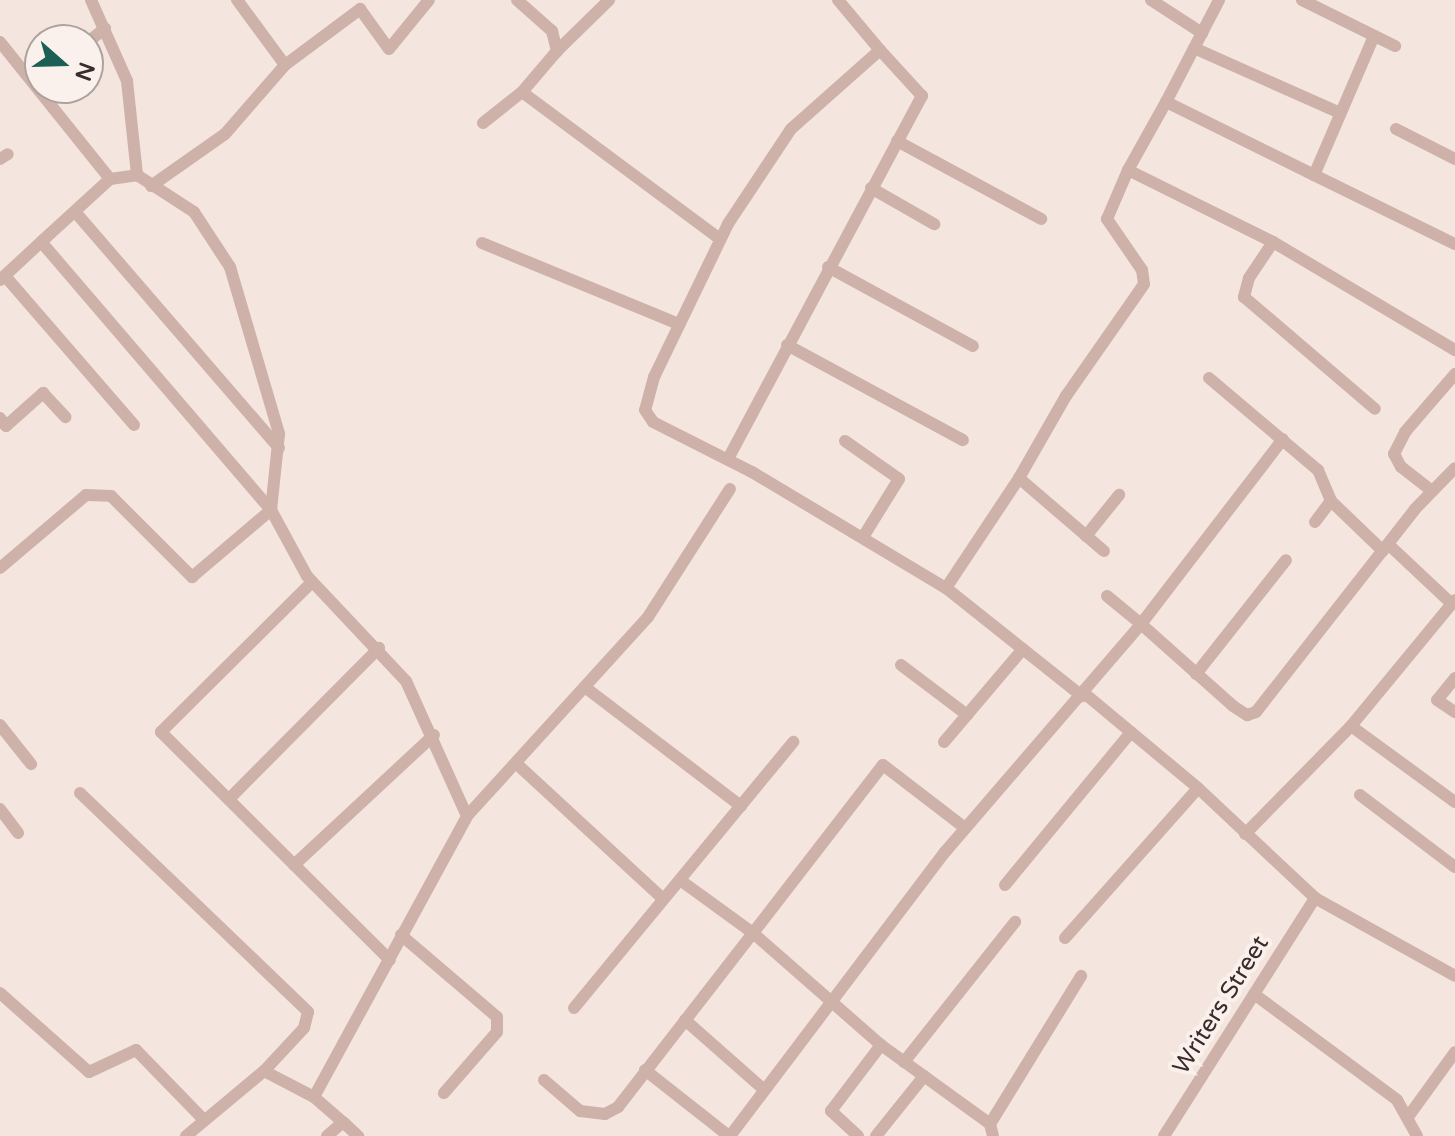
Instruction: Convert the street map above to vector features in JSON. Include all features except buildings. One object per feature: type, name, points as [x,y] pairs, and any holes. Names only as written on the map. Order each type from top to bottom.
[{"type":"street","points":[[0,568],[86,495],[111,496],[192,577],[271,510],[279,448],[230,267],[194,212],[137,175],[127,81],[91,0]]},
{"type":"street","points":[[237,0],[285,65]]},
{"type":"street","points":[[151,186],[225,134],[285,65],[356,4],[389,49],[429,0]]},
{"type":"street","points":[[517,0],[552,31],[557,51]]},
{"type":"street","points":[[483,123],[522,92],[557,51],[609,0]]},
{"type":"street","points":[[728,459],[922,96],[880,50],[852,4],[838,0]]},
{"type":"street","points":[[1151,0],[1202,33]]},
{"type":"street","points":[[946,588],[1019,478],[1066,396],[1144,284],[1142,270],[1107,219],[1128,170],[1219,0]]},
{"type":"street","points":[[1302,0],[1395,46]]},
{"type":"street","points":[[1314,175],[1374,36]]},
{"type":"street","points":[[0,42],[24,68]]},
{"type":"street","points":[[1194,48],[1340,113]]},
{"type":"street","points":[[880,50],[791,129],[720,239],[679,324],[645,410],[653,422],[728,459],[946,588],[1198,788],[1315,898],[1455,976]]},
{"type":"street","points":[[522,92],[720,239]]},
{"type":"street","points":[[1166,102],[1455,244]]},
{"type":"street","points":[[54,104],[110,179]]},
{"type":"street","points":[[1396,129],[1455,159]]},
{"type":"street","points":[[897,141],[1041,219]]},
{"type":"street","points":[[1128,170],[1273,242],[1455,350]]},
{"type":"street","points":[[134,425],[2,278],[77,214],[110,179],[137,175]]},
{"type":"street","points":[[871,188],[934,224]]},
{"type":"street","points":[[77,214],[279,448]]},
{"type":"street","points":[[41,242],[271,510],[312,582],[379,648],[406,681],[434,735],[467,816]]},
{"type":"street","points":[[1273,242],[1249,278],[1244,297],[1375,409]]},
{"type":"street","points":[[482,243],[679,324]]},
{"type":"street","points":[[828,267],[973,346]]},
{"type":"street","points":[[787,345],[963,440]]},
{"type":"street","points":[[1432,491],[1401,467],[1394,454],[1405,432],[1455,374]]},
{"type":"street","points":[[1209,378],[1318,470],[1331,501],[1453,602],[1351,726],[1245,834]]},
{"type":"street","points":[[0,418],[6,426],[43,393],[65,417]]},
{"type":"street","points":[[645,1070],[729,1136],[762,1088],[834,1003],[965,828],[1083,695],[1283,439]]},
{"type":"street","points":[[845,441],[899,479],[863,537]]},
{"type":"street","points":[[1107,596],[1233,706],[1247,715],[1256,712],[1386,547],[1455,468]]},
{"type":"street","points":[[1019,478],[1104,551]]},
{"type":"street","points":[[314,1097],[467,816],[518,765],[648,617],[730,489]]},
{"type":"street","points":[[1086,536],[1119,495]]},
{"type":"street","points":[[1315,522],[1331,501]]},
{"type":"street","points":[[1196,674],[1286,560]]},
{"type":"street","points":[[312,582],[161,732],[390,960]]},
{"type":"street","points":[[229,799],[379,648]]},
{"type":"street","points":[[944,742],[1023,649]]},
{"type":"street","points":[[901,665],[967,715]]},
{"type":"street","points":[[1455,678],[1437,700],[1455,712]]},
{"type":"street","points":[[586,688],[741,806]]},
{"type":"street","points":[[0,725],[31,764]]},
{"type":"street","points":[[1351,726],[1455,802]]},
{"type":"street","points":[[1005,885],[1131,732]]},
{"type":"street","points":[[294,865],[434,735]]},
{"type":"street","points":[[574,1008],[793,742]]},
{"type":"street","points":[[518,765],[663,899]]},
{"type":"street","points":[[544,1080],[580,1111],[605,1114],[618,1107],[883,765],[965,828]]},
{"type":"street","points":[[1065,938],[1198,788]]},
{"type":"street","points":[[80,793],[308,1012],[304,1028],[264,1071],[186,1136]]},
{"type":"street","points":[[1360,795],[1455,867]]},
{"type":"street","points":[[0,809],[18,833]]},
{"type":"street","points":[[680,880],[753,933],[881,1045],[991,1130],[1081,976]]},
{"type":"street","name":"Writers Street","points":[[1164,1136],[1315,898]]},
{"type":"street","points":[[904,1062],[1015,922]]},
{"type":"street","points":[[401,935],[497,1017],[497,1032],[444,1093]]},
{"type":"street","points":[[0,993],[89,1072],[136,1050],[203,1119]]},
{"type":"street","points":[[1254,994],[1397,1100],[1417,1136]]},
{"type":"street","points":[[685,1020],[762,1088]]},
{"type":"street","points":[[858,1136],[831,1111],[881,1045]]},
{"type":"street","points":[[1408,1117],[1455,1052]]},
{"type":"street","points":[[264,1071],[314,1097],[358,1136]]},
{"type":"street","points":[[876,1136],[924,1076]]},
{"type":"street","points":[[327,1136],[343,1122]]}]
